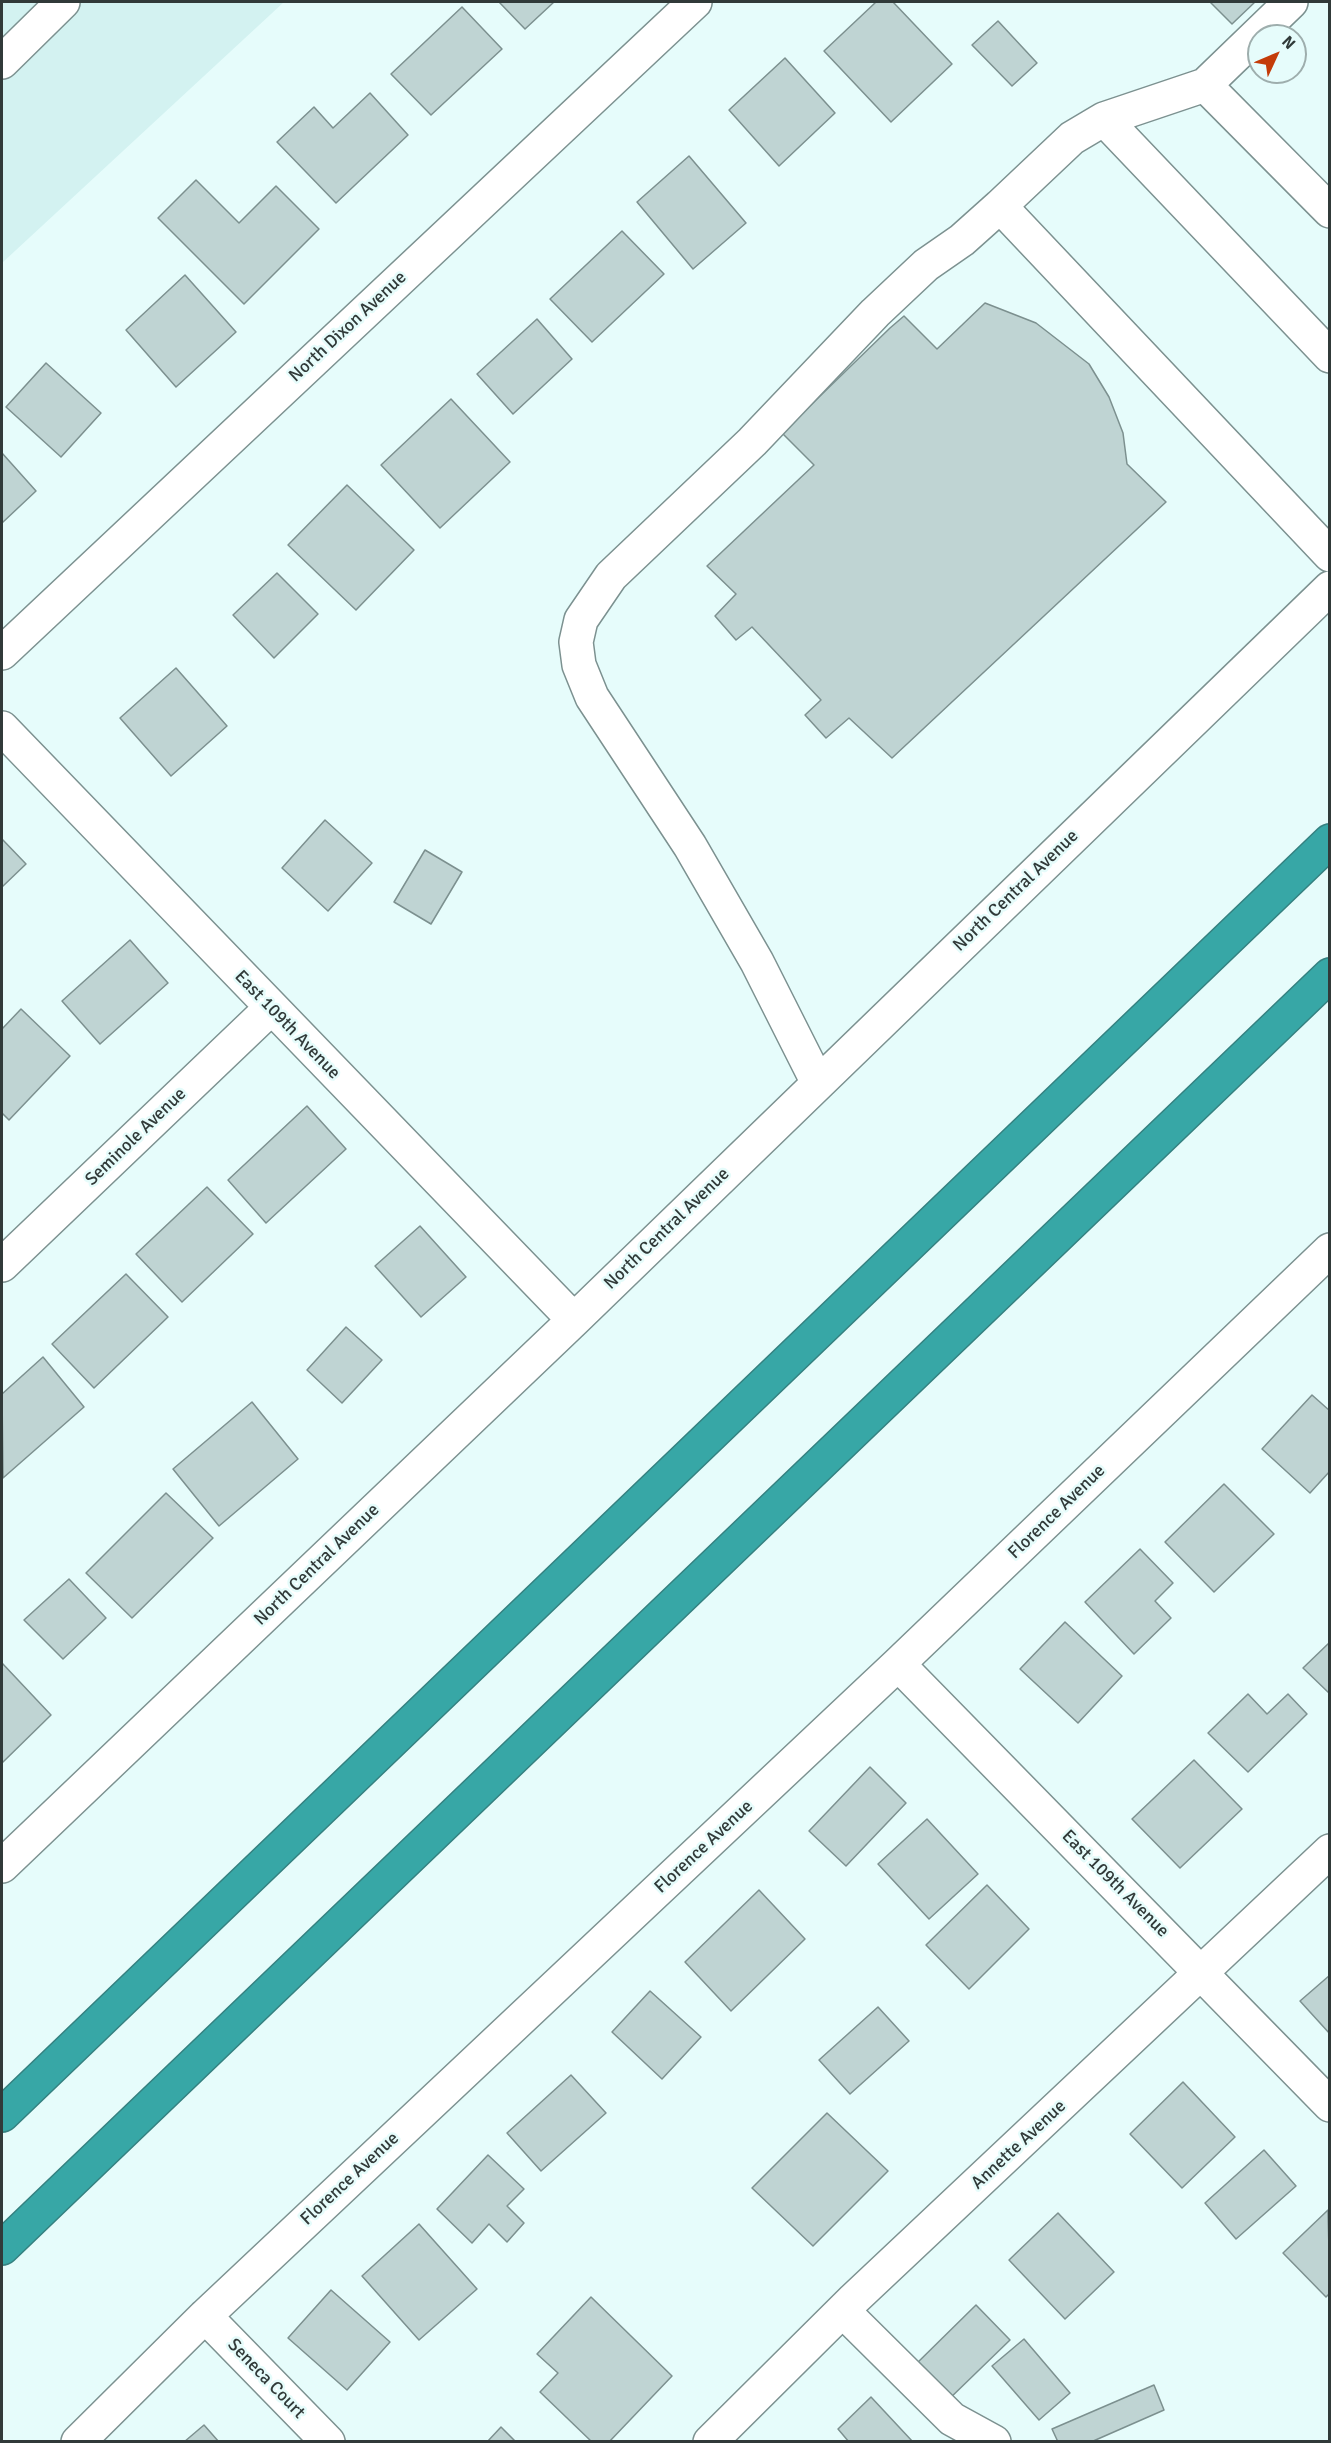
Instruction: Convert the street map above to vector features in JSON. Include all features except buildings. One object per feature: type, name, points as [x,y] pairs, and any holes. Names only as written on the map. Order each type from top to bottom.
[{"type":"highway","points":[[2,2115],[1329,841]]},
{"type":"highway","points":[[2,2247],[1329,975]]},
{"type":"street","points":[[2,62],[63,2]]},
{"type":"street","name":"North Dixon Avenue","points":[[2,653],[695,2]]},
{"type":"street","points":[[818,1083],[757,962],[690,846],[592,697],[579,665],[576,642],[581,620],[611,576],[752,442],[875,313],[926,266],[962,240],[1072,138],[1104,119],[1205,85],[1291,2]]},
{"type":"street","points":[[1205,85],[1329,211]]},
{"type":"street","points":[[1104,119],[1329,356]]},
{"type":"street","points":[[1000,206],[1329,555]]},
{"type":"street","name":"North Central Avenue","points":[[2,1866],[574,1320],[1329,588]]},
{"type":"street","name":"East 109th Avenue","points":[[2,728],[574,1320]]},
{"type":"street","name":"Seminole Avenue","points":[[2,1266],[271,1008]]},
{"type":"street","name":"Florence Avenue","points":[[78,2442],[205,2316],[898,1664],[1329,1250]]},
{"type":"street","name":"East 109th Avenue","points":[[898,1664],[1329,2105]]},
{"type":"street","name":"Annette Avenue","points":[[710,2442],[843,2311],[1329,1851]]},
{"type":"street","points":[[843,2311],[952,2419],[994,2442]]},
{"type":"street","name":"Seneca Court","points":[[205,2316],[328,2442]]},
{"type":"shaded area","points":[[2,2],[284,2],[2,263]]}]
